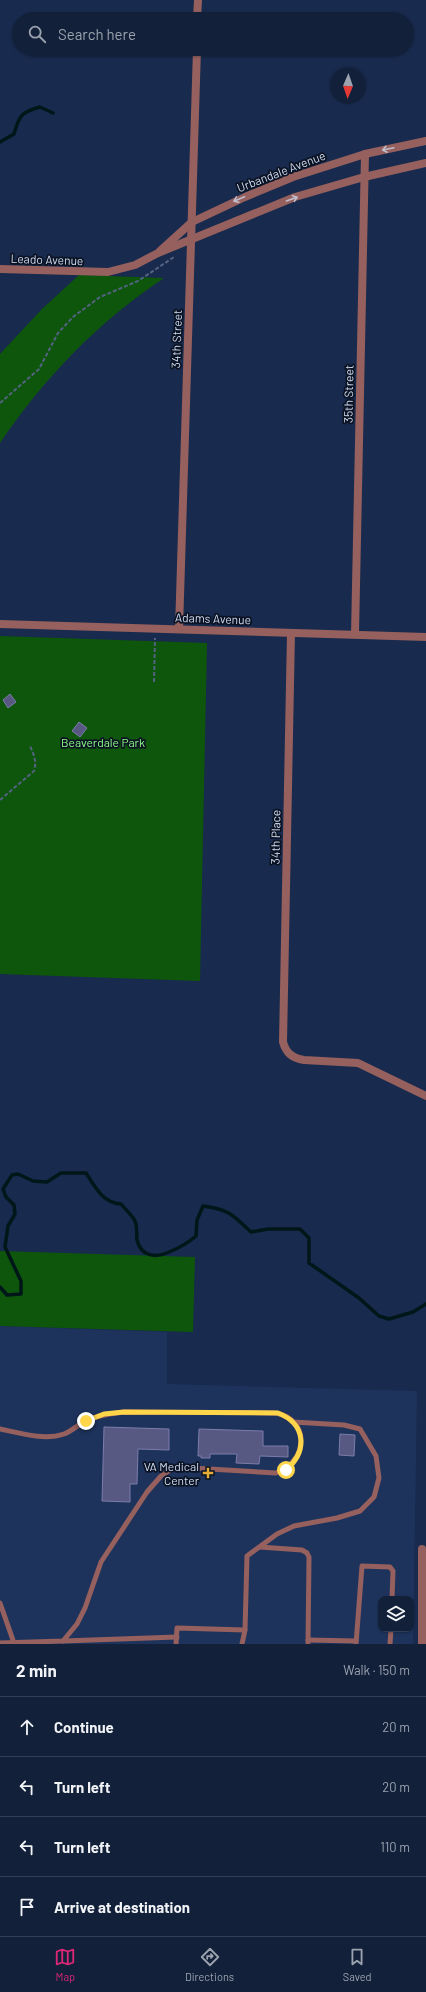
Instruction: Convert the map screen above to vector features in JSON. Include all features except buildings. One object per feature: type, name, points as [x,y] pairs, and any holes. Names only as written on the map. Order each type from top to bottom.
[{"type":"street","points":[[197,12],[198,0]]},
{"type":"street","name":"34th Street","points":[[179,629],[197,56]]},
{"type":"street","name":"Urbandale Avenue","points":[[158,253],[192,222],[222,206],[293,177],[365,154],[426,141]]},
{"type":"street","name":"35th Street","points":[[355,634],[365,154]]},
{"type":"street","name":"Urbandale Avenue","points":[[94,272],[108,272],[135,265],[158,253],[295,197],[364,177],[426,163]]},
{"type":"street","name":"Leado Avenue","points":[[0,269],[94,272]]},
{"type":"street","name":"Adams Avenue","points":[[0,624],[426,637]]},
{"type":"street","name":"34th Place","points":[[291,633],[283,1042],[290,1055],[295,1059],[358,1063],[426,1096]]},
{"type":"street","points":[[422,1549],[422,1644]]},
{"type":"lane","points":[[0,1429],[35,1436],[54,1436],[65,1434],[86,1421],[104,1414],[124,1412],[275,1413],[286,1416],[293,1422],[300,1434],[301,1447],[294,1463],[286,1470],[276,1473],[267,1473],[175,1467],[161,1476],[147,1492],[101,1562],[85,1608],[77,1624],[62,1641]]},
{"type":"lane","points":[[242,1644],[245,1630],[248,1556],[277,1534],[294,1526],[337,1518],[360,1511],[374,1497],[379,1478],[376,1456],[360,1429],[344,1424],[293,1422]]},
{"type":"lane","points":[[260,1547],[302,1550],[307,1553],[308,1642],[356,1643],[362,1566],[390,1567],[393,1571],[392,1596]]},
{"type":"lane","points":[[0,1603],[14,1642]]},
{"type":"lane","points":[[176,1644],[177,1628],[245,1630]]},
{"type":"lane","points":[[390,1644],[391,1632]]},
{"type":"lane","points":[[0,1644],[14,1642],[176,1637]]},
{"type":"path","points":[[0,403],[39,369],[58,333],[73,317],[100,297],[138,281],[170,262]]},
{"type":"path","points":[[154,682],[155,628]]},
{"type":"path","points":[[0,800],[34,771],[35,757],[30,746]]},
{"type":"shaded area","name":"VA Medical Center","points":[[0,1326],[167,1332],[167,1384],[417,1391],[414,1596],[378,1596],[378,1632],[413,1632],[413,1644],[0,1644]]},
{"type":"green space","points":[[79,275],[164,278],[117,313],[74,352],[35,396],[0,443],[0,354],[42,309]]},
{"type":"green space","name":"Beaverdale Park","points":[[0,636],[207,643],[200,981],[0,974]]},
{"type":"green space","points":[[0,1251],[195,1257],[193,1332],[0,1326]]},
{"type":"waterway","points":[[0,142],[14,134],[19,119],[25,113],[40,107],[53,113]]},
{"type":"waterway","points":[[0,1287],[7,1295],[21,1294],[21,1281],[5,1247],[8,1226],[15,1214],[14,1205],[6,1197],[3,1189],[12,1175],[18,1174],[33,1181],[47,1182],[61,1173],[86,1173],[96,1189],[104,1197],[109,1201],[121,1204],[132,1217],[137,1228],[137,1240],[139,1246],[145,1253],[150,1255],[164,1254],[193,1239],[196,1236],[197,1220],[203,1206],[212,1207],[230,1214],[251,1232],[268,1229],[300,1229],[309,1238],[309,1263],[359,1298],[379,1316],[389,1319],[413,1312],[426,1304]]},
{"type":"place","name":"VA Medical Center","points":[[208,1473]]},
{"type":"route","points":[[86,1421],[104,1414],[124,1412],[278,1413],[286,1416],[293,1422],[298,1429],[301,1438],[299,1456],[286,1470]]}]
